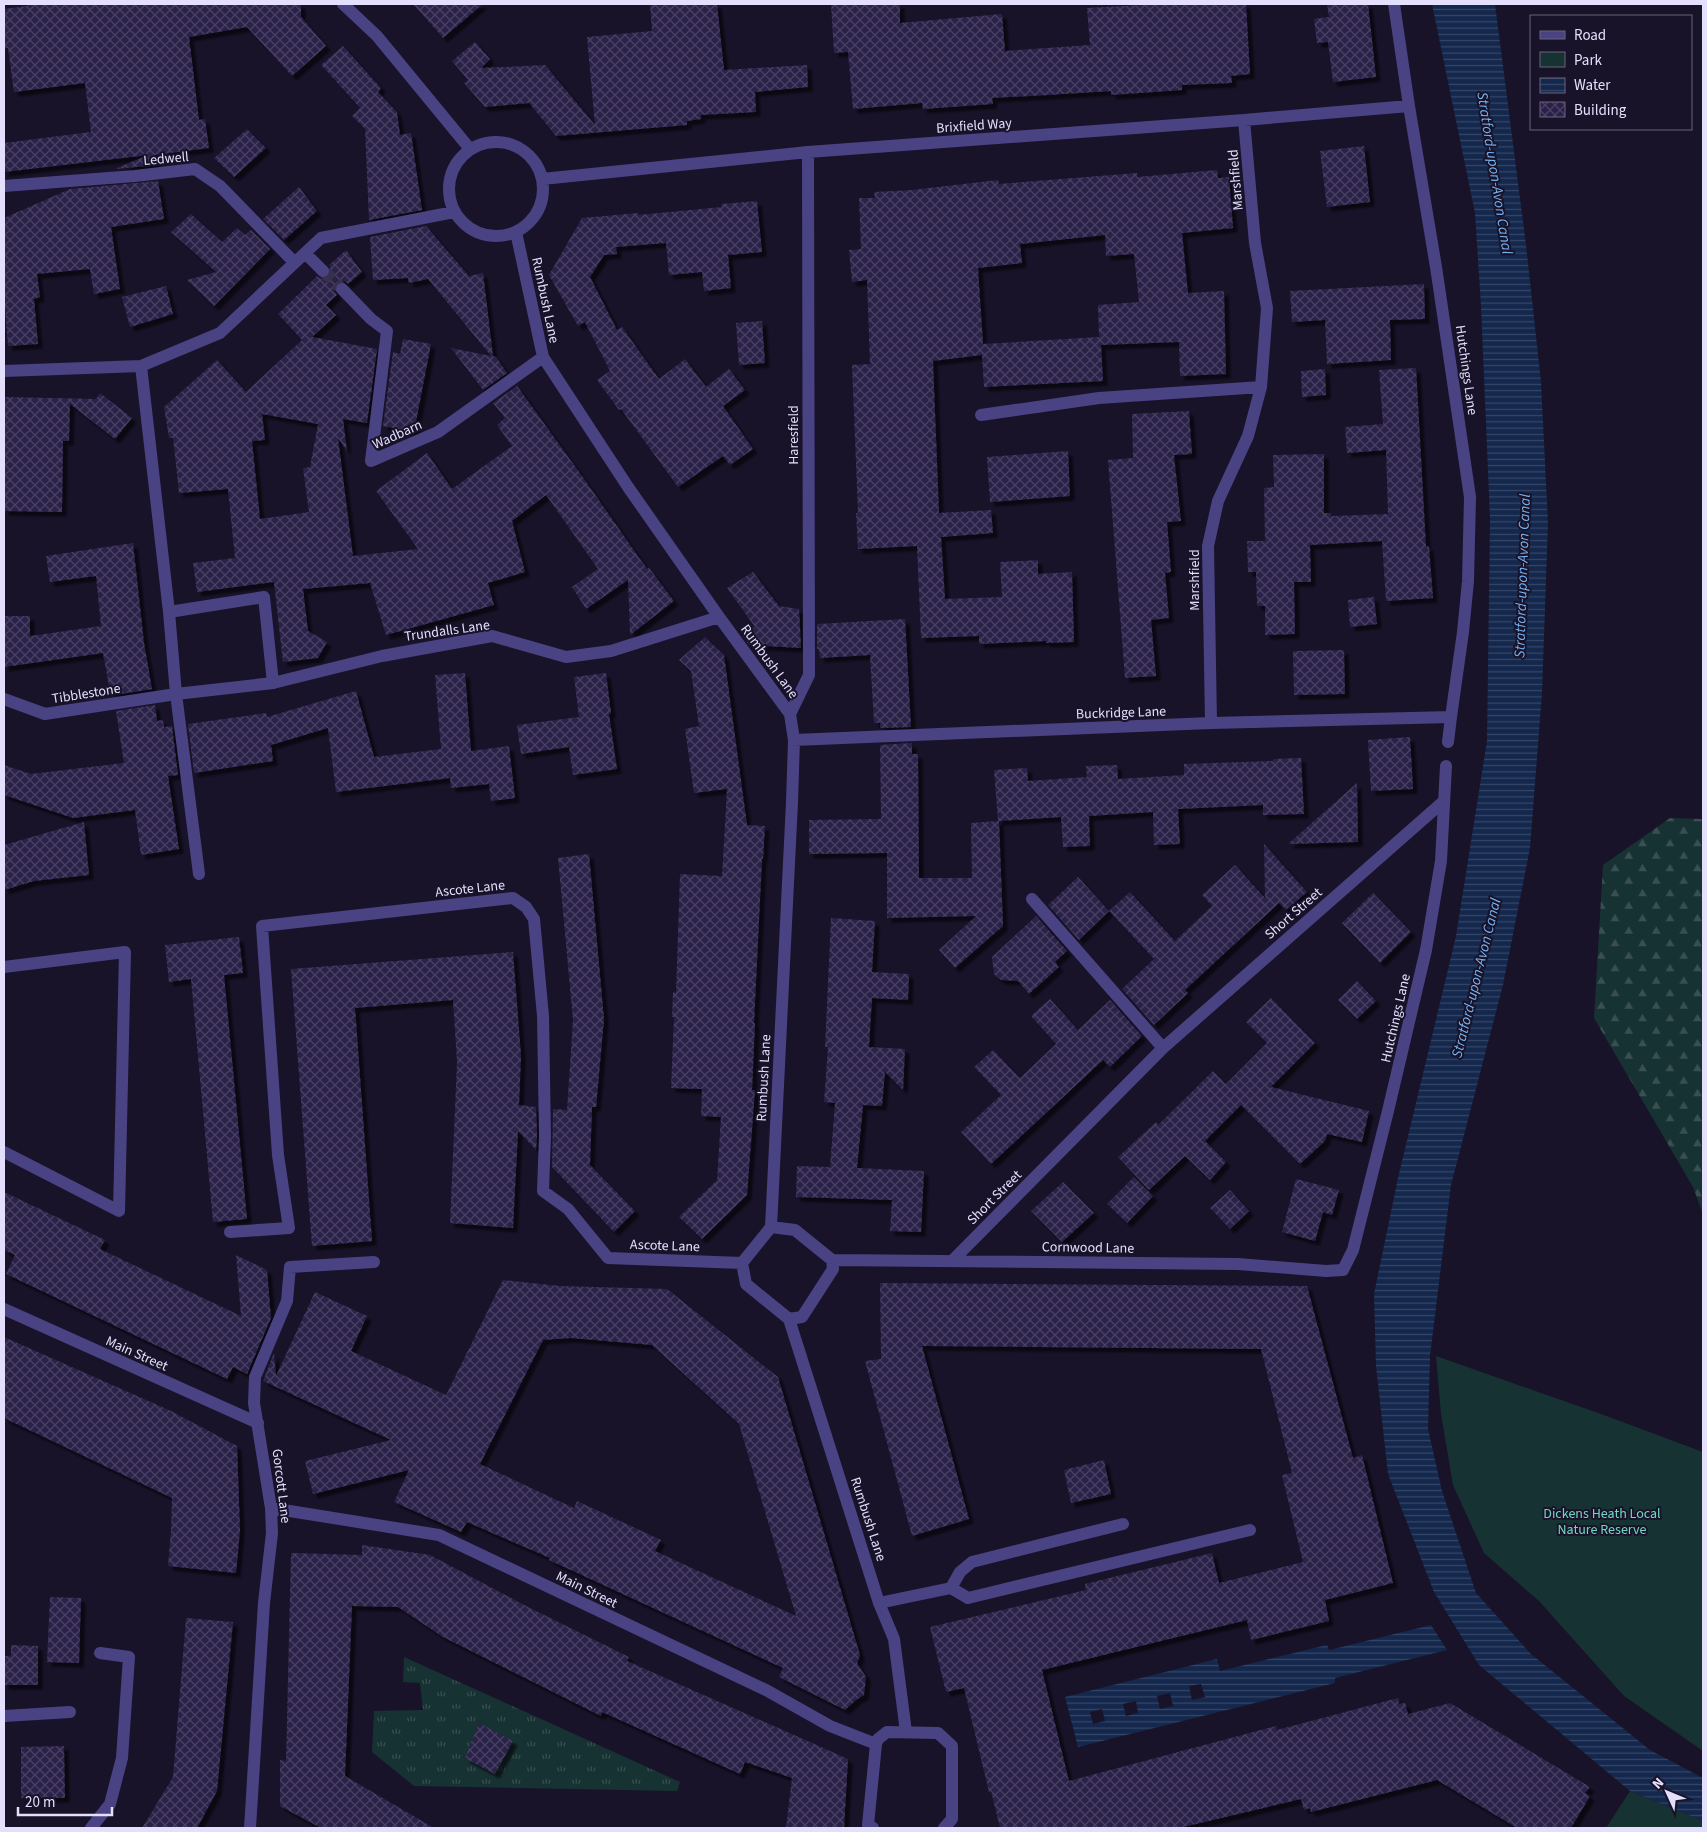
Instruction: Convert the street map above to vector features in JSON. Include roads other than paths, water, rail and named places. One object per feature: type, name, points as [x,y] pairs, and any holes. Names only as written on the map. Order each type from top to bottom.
[{"type":"street","points":[[343,4],[377,36],[470,150]]},
{"type":"street","name":"Hutchings Lane","points":[[1394,4],[1470,497],[1468,581],[1448,742]]},
{"type":"street","name":"Brixfield Way","points":[[542,179],[808,152],[1409,106]]},
{"type":"street","name":"Marshfield","points":[[1211,723],[1208,546],[1218,501],[1248,436],[1261,387],[1267,308],[1255,244],[1244,120]]},
{"type":"street","points":[[499,142],[514,146],[527,153],[536,165],[542,179],[542,195],[538,210],[529,222],[516,232],[502,236],[474,231],[463,223],[454,212],[449,198],[452,170],[459,158],[470,150],[484,143],[499,142]]},
{"type":"street","name":"Haresfield","points":[[790,714],[808,674],[808,152]]},
{"type":"street","name":"Ledwell","points":[[4,186],[195,169],[220,186],[294,262]]},
{"type":"street","points":[[4,371],[141,366],[220,333],[321,238],[454,212]]},
{"type":"street","name":"Rumbush Lane","points":[[516,232],[543,358],[628,487],[790,714],[794,740],[771,1227]]},
{"type":"street","points":[[305,253],[323,271]]},
{"type":"street","name":"Wadbarn","points":[[342,290],[371,319],[387,331],[371,461],[438,432],[543,358]]},
{"type":"street","points":[[141,366],[169,612],[176,694],[199,874]]},
{"type":"street","points":[[981,415],[1099,398],[1261,387]]},
{"type":"street","points":[[169,612],[264,597],[273,683]]},
{"type":"street","name":"Trundalls Lane","points":[[176,694],[273,683],[382,656],[492,636],[566,657],[611,651],[719,617]]},
{"type":"street","name":"Tibblestone","points":[[4,700],[45,714],[176,694]]},
{"type":"street","name":"Buckridge Lane","points":[[794,740],[1211,723],[1451,717]]},
{"type":"street","name":"Hutchings Lane","points":[[1343,1270],[1353,1250],[1426,950],[1441,861],[1446,766]]},
{"type":"street","name":"Short Street","points":[[952,1261],[1163,1048],[1444,801]]},
{"type":"street","name":"Ascote Lane","points":[[230,1232],[289,1228],[278,1155],[262,926],[513,898],[526,907],[534,919],[543,1016],[545,1136],[543,1191],[568,1210],[608,1258],[742,1263]]},
{"type":"street","points":[[1032,899],[1163,1048]]},
{"type":"street","points":[[4,967],[125,952],[120,1211],[4,1152]]},
{"type":"street","points":[[771,1227],[795,1230],[832,1260],[833,1269],[802,1317],[789,1319],[746,1284],[742,1263],[771,1227]]},
{"type":"street","name":"Cornwood Lane","points":[[832,1260],[1238,1264],[1326,1271],[1343,1270]]},
{"type":"street","name":"Gorcott Lane","points":[[250,1828],[264,1603],[272,1533],[271,1508],[254,1402],[255,1377],[287,1301],[290,1267],[374,1262]]},
{"type":"street","name":"Main Street","points":[[4,1309],[258,1424]]},
{"type":"street","name":"Rumbush Lane","points":[[789,1319],[879,1603],[894,1639],[906,1732]]},
{"type":"street","name":"Main Street","points":[[271,1508],[439,1535],[766,1690],[830,1726],[876,1744]]},
{"type":"street","points":[[951,1588],[960,1572],[972,1562],[1123,1524]]},
{"type":"street","points":[[879,1603],[951,1588],[968,1598],[1250,1530]]},
{"type":"street","points":[[91,1828],[110,1804],[122,1758],[129,1657],[100,1653]]},
{"type":"street","points":[[4,1716],[70,1712]]},
{"type":"street","points":[[872,1828],[868,1825],[876,1744],[878,1739],[887,1732],[938,1733],[952,1746],[952,1819],[944,1828]]},
{"type":"water","name":"Stratford-upon-Avon Canal","points":[[1432,4],[1495,4],[1526,245],[1541,382],[1548,523],[1542,693],[1530,848],[1503,985],[1451,1185],[1430,1356],[1428,1429],[1442,1491],[1476,1593],[1531,1654],[1650,1750],[1703,1778],[1703,1821],[1630,1791],[1479,1665],[1434,1592],[1388,1474],[1376,1366],[1374,1294],[1398,1178],[1456,936],[1487,741],[1490,519],[1475,213]]},
{"type":"water","points":[[1431,1625],[1447,1650],[1335,1678],[1335,1683],[1078,1747],[1065,1697],[1217,1659],[1220,1671],[1327,1645],[1329,1650]],"holes":[[[1201,1684],[1205,1697],[1192,1700],[1189,1686]],[[1170,1693],[1173,1706],[1160,1709],[1157,1696]],[[1136,1701],[1138,1713],[1126,1716],[1123,1704]],[[1102,1709],[1105,1721],[1093,1724],[1090,1712]]]},
{"type":"tunnel","points":[[323,271],[342,289]]},
{"type":"park label","name":"Dickens Heath Local Nature Reserve","points":[[1602,1522]]}]
